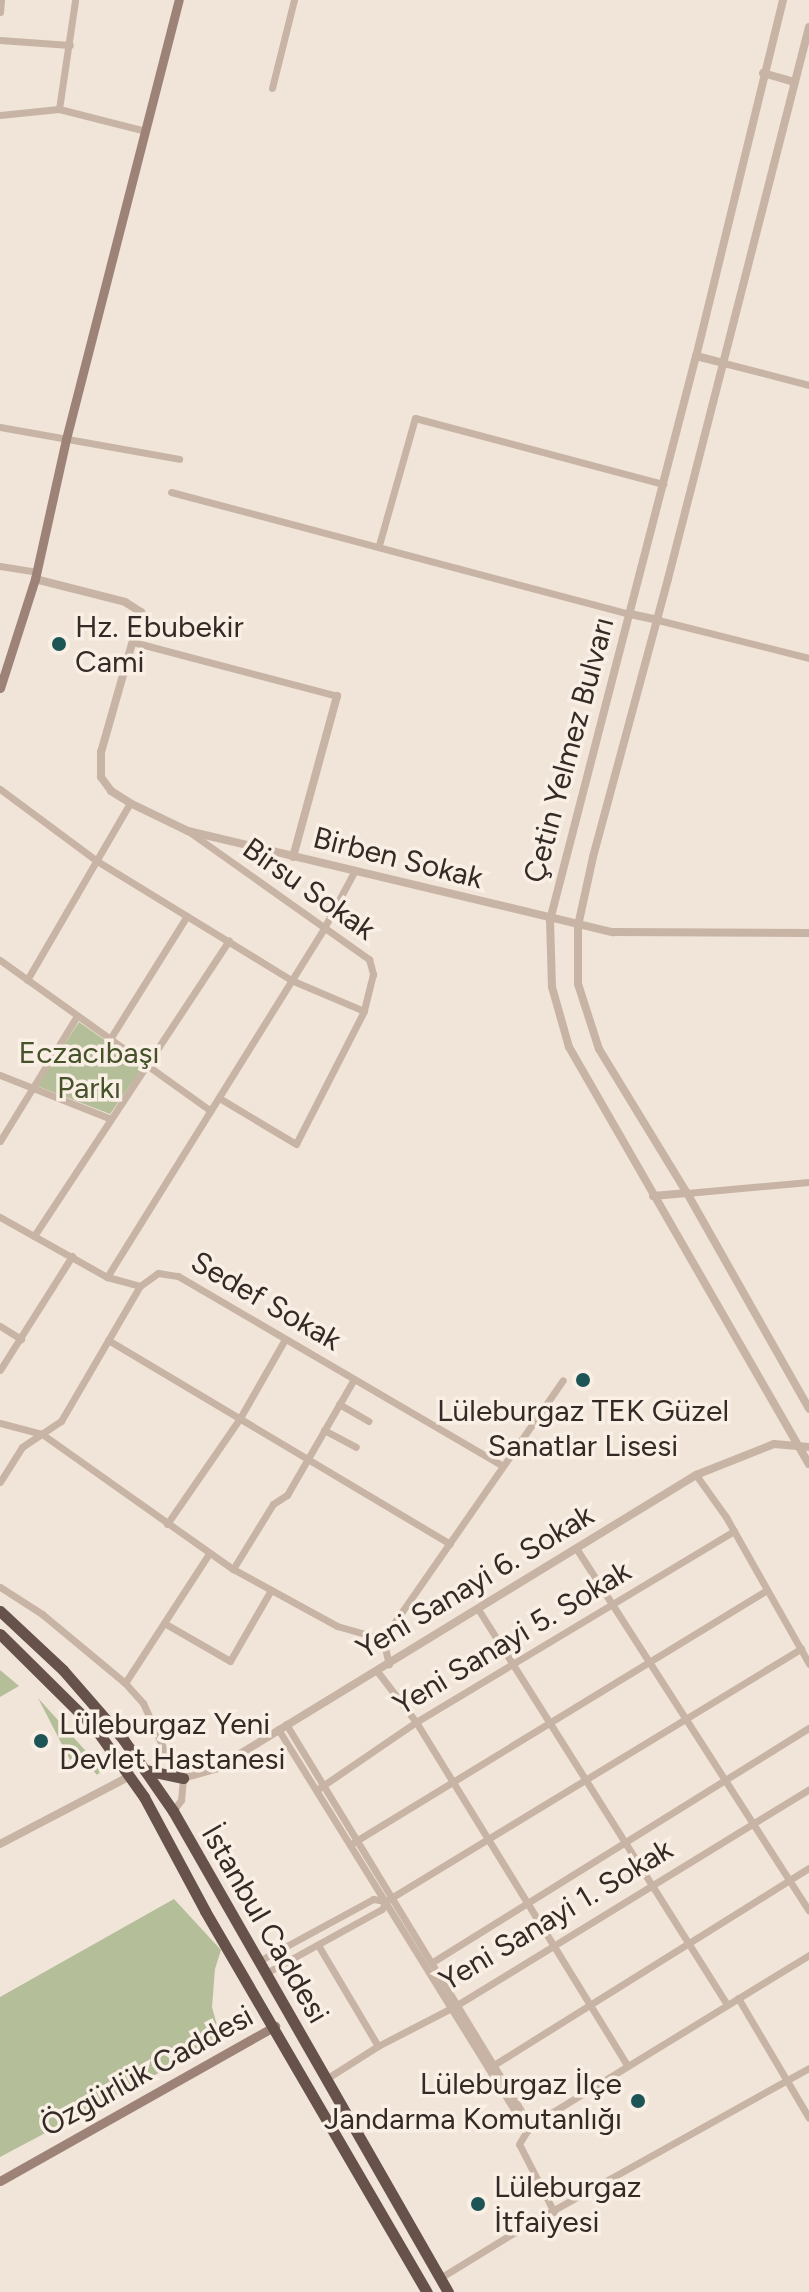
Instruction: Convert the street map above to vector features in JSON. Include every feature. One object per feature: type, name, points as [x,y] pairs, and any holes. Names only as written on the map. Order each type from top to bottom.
[{"type":"highway","name":"İstanbul Caddesi","points":[[0,1611],[63,1670],[146,1770],[173,1811],[448,2292]]},
{"type":"highway","name":"İstanbul Caddesi","points":[[0,1634],[95,1728],[130,1776],[427,2292]]},
{"type":"highway","points":[[130,1776],[146,1770],[183,1778]]},
{"type":"highway","points":[[241,1971],[259,1961]]},
{"type":"highway","points":[[248,1984],[266,1973]]},
{"type":"main road","points":[[0,688],[35,576],[66,439],[179,0]]},
{"type":"main road","name":"Özgürlük Caddesi","points":[[0,2181],[275,2026]]},
{"type":"street","points":[[0,12],[1,0]]},
{"type":"street","points":[[59,109],[75,0]]},
{"type":"street","points":[[272,88],[292,0]]},
{"type":"street","name":"Çetin Yelmez Bulvarı","points":[[783,0],[696,356],[550,920],[552,987],[569,1047],[809,1464]]},
{"type":"street","name":"Çetin Yelmez Bulvarı","points":[[809,27],[658,620],[593,857],[578,926],[578,984],[599,1049],[687,1193],[809,1409]]},
{"type":"street","points":[[0,40],[70,45]]},
{"type":"street","points":[[763,73],[795,82]]},
{"type":"street","points":[[0,115],[59,109],[145,131]]},
{"type":"street","points":[[696,356],[809,385]]},
{"type":"street","points":[[379,545],[415,418],[663,484]]},
{"type":"street","points":[[0,427],[179,459]]},
{"type":"street","points":[[171,492],[630,614],[809,658]]},
{"type":"street","points":[[0,566],[125,602],[141,612],[133,642],[337,696],[293,857]]},
{"type":"street","name":"Birsu Sokak","points":[[133,642],[101,752],[101,777],[111,791],[188,831],[369,959],[373,974],[364,1011],[296,1144],[219,1098]]},
{"type":"street","points":[[0,789],[97,861],[291,980],[364,1011]]},
{"type":"street","points":[[27,980],[130,803]]},
{"type":"street","name":"Birben Sokak","points":[[188,831],[550,920],[613,932],[809,933]]},
{"type":"street","points":[[107,1277],[324,928],[354,872]]},
{"type":"street","points":[[110,1039],[187,916]]},
{"type":"street","points":[[34,1236],[229,940]]},
{"type":"street","points":[[0,960],[211,1111]]},
{"type":"street","points":[[0,1141],[77,1016]]},
{"type":"street","points":[[0,1075],[111,1119]]},
{"type":"street","points":[[653,1196],[809,1182]]},
{"type":"street","points":[[0,1217],[107,1277],[140,1286],[61,1421],[22,1447],[0,1482]]},
{"type":"street","points":[[0,1370],[72,1256]]},
{"type":"street","name":"Sedef Sokak","points":[[140,1286],[158,1273],[178,1276],[503,1466]]},
{"type":"street","points":[[0,1326],[21,1339]]},
{"type":"street","points":[[167,1524],[240,1418],[285,1339]]},
{"type":"street","points":[[108,1340],[450,1544]]},
{"type":"street","points":[[233,1569],[273,1504],[287,1495],[354,1379]]},
{"type":"street","points":[[389,1664],[383,1639],[563,1380]]},
{"type":"street","points":[[339,1404],[368,1421]]},
{"type":"street","points":[[0,1423],[42,1434],[208,1555],[337,1626],[383,1639]]},
{"type":"street","points":[[324,1430],[356,1447]]},
{"type":"street","name":"Yeni Sanayi 6. Sokak","points":[[183,1778],[217,1768],[696,1475],[774,1444],[809,1447]]},
{"type":"street","points":[[696,1475],[734,1531],[809,1664]]},
{"type":"street","name":"Yeni Sanayi 5. Sokak","points":[[321,1787],[416,1722],[734,1531]]},
{"type":"street","points":[[576,1548],[809,1911]]},
{"type":"street","points":[[125,1683],[208,1555]]},
{"type":"street","points":[[0,1587],[42,1614],[125,1683],[143,1703],[166,1754],[183,1778],[181,1800],[173,1811]]},
{"type":"street","points":[[164,1623],[230,1661],[271,1590]]},
{"type":"street","points":[[354,1843],[767,1590]]},
{"type":"street","points":[[478,1609],[727,2005]]},
{"type":"street","points":[[266,1973],[382,1909],[389,1900],[801,1649]]},
{"type":"street","points":[[377,1671],[416,1722],[628,2066]]},
{"type":"street","points":[[282,1727],[529,2128]]},
{"type":"street","points":[[428,1964],[809,1728]]},
{"type":"street","points":[[2,1841],[130,1776]]},
{"type":"street","name":"Yeni Sanayi 1. Sokak","points":[[326,2079],[378,2046],[454,2006],[809,1789]]},
{"type":"street","points":[[490,2067],[809,1868]]},
{"type":"street","points":[[259,1961],[373,1899],[389,1900]]},
{"type":"street","points":[[318,1945],[378,2046]]},
{"type":"street","points":[[554,2212],[519,2144],[529,2128],[809,1955]]},
{"type":"street","points":[[738,1998],[809,2118]]},
{"type":"street","points":[[440,2278],[809,2068]]},
{"type":"green space","name":"Eczacıbaşı Parkı","points":[[79,1022],[143,1067],[110,1114],[37,1086]]},
{"type":"green space","points":[[0,1670],[19,1686],[0,1697]]},
{"type":"green space","points":[[38,1698],[103,1770],[97,1775],[78,1752],[70,1760]]},
{"type":"green space","points":[[174,1899],[221,1950],[215,1969],[212,2007],[221,2040],[0,2157],[0,1997]]},
{"type":"place","name":"Hz. Ebubekir Cami","points":[[59,644]]},
{"type":"place","name":"Lüleburgaz TEK Güzel Sanatlar Lisesi","points":[[583,1380]]},
{"type":"place","name":"Lüleburgaz Yeni Devlet Hastanesi","points":[[41,1741]]},
{"type":"place","name":"Lüleburgaz İlçe Jandarma Komutanlığı","points":[[638,2101]]},
{"type":"place","name":"Lüleburgaz İtfaiyesi","points":[[478,2204]]}]
